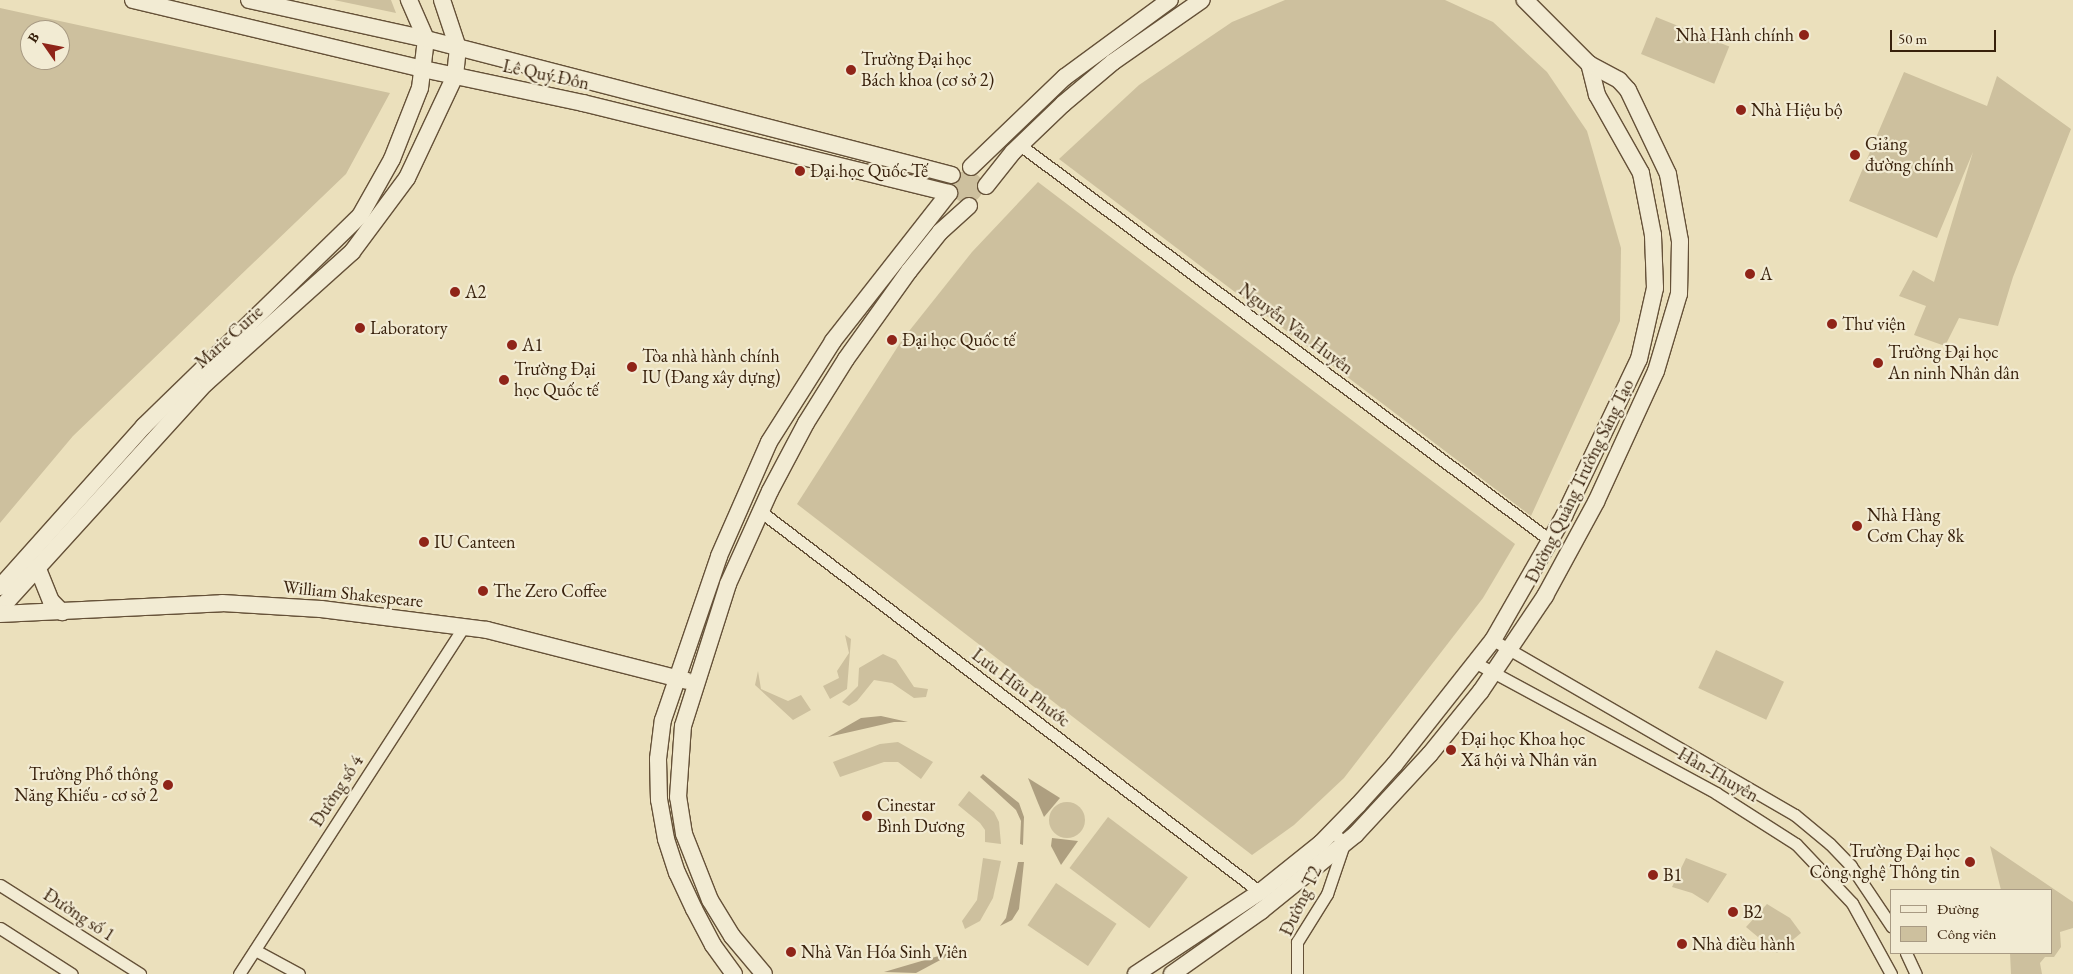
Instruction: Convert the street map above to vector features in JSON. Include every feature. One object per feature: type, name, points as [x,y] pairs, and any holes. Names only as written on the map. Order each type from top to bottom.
[{"type":"street","name":"Lê Quý Đôn","points":[[133,0],[423,70],[582,103],[949,194]]},
{"type":"street","name":"Lê Quý Đôn","points":[[249,0],[426,39],[952,175]]},
{"type":"street","points":[[409,0],[426,39]]},
{"type":"street","points":[[442,0],[458,48]]},
{"type":"street","points":[[734,974],[713,945],[677,873],[666,839],[659,800],[658,759],[663,720],[719,556],[769,442],[838,334],[949,194],[952,175],[961,168],[970,167],[1058,84],[1170,0]]},
{"type":"street","points":[[764,974],[732,936],[710,900],[684,834],[678,797],[678,758],[694,683],[728,584],[760,511],[806,423],[846,359],[940,232],[969,206],[982,199],[986,186],[1020,145],[1113,62],[1202,0]]},
{"type":"street","name":"Đường Quảng Trường Sáng Tạo","points":[[1172,974],[1261,911],[1344,844],[1376,815],[1430,754],[1509,651],[1545,596],[1629,432],[1669,337],[1679,294],[1680,241],[1668,174],[1628,90],[1619,80],[1589,64],[1525,0]]},
{"type":"street","name":"Marie Curie","points":[[0,587],[144,426],[360,216],[392,159],[414,109],[423,70],[426,39]]},
{"type":"street","name":"Marie Curie","points":[[0,609],[206,383],[352,252],[407,178],[455,76],[458,48]]},
{"type":"street","name":"Đường Quảng Trường Sáng Tạo","points":[[1136,974],[1260,892],[1333,831],[1395,764],[1476,663],[1493,640],[1551,541],[1639,359],[1655,288],[1653,235],[1641,173],[1597,96],[1589,64]]},
{"type":"street","points":[[582,103],[588,81]]},
{"type":"street","name":"Nguyễn Văn Huyên","points":[[1020,145],[1551,541]]},
{"type":"street","points":[[970,167],[983,176],[986,186]]},
{"type":"street","points":[[949,194],[958,203],[969,206]]},
{"type":"street","name":"Lưu Hữu Phước","points":[[760,511],[1260,892]]},
{"type":"street","points":[[38,569],[51,601],[62,612]]},
{"type":"street","name":"William Shakespeare","points":[[0,614],[231,603],[321,609],[464,626],[520,637],[694,683]]},
{"type":"street","name":"Đường số 4","points":[[240,974],[464,626]]},
{"type":"street","name":"Hàn Thuyên","points":[[1493,640],[1795,815],[1830,844],[1852,866],[1890,923]]},
{"type":"street","name":"Hàn Thuyên","points":[[1476,663],[1716,793],[1796,844],[1823,869],[1852,903],[1891,974]]},
{"type":"street","points":[[1333,831],[1344,844]]},
{"type":"street","name":"Đường T2","points":[[1296,974],[1297,942],[1327,894],[1344,844]]},
{"type":"street","name":"Đường số 1","points":[[0,885],[140,974]]},
{"type":"street","points":[[0,928],[72,974]]},
{"type":"street","points":[[255,950],[299,974]]},
{"type":"street","points":[[1906,954],[1916,974]]},
{"type":"green space","points":[[334,0],[391,0],[396,13]]},
{"type":"green space","points":[[1285,0],[1445,0],[1493,22],[1547,72],[1587,131],[1621,248],[1620,321],[1531,516],[1059,159],[1139,85],[1232,22]]},
{"type":"green space","points":[[0,8],[55,20],[20,20],[20,70],[70,70],[70,23],[390,93],[346,174],[73,436],[0,523]]},
{"type":"green space","points":[[1656,17],[1729,47],[1714,84],[1641,54]]},
{"type":"green space","points":[[1904,72],[1987,106],[1997,76],[2071,129],[2013,277],[1998,326],[1959,318],[1945,346],[1914,335],[1926,306],[1899,296],[1913,270],[1934,282],[1973,152],[1937,238],[1849,201]]},
{"type":"green space","points":[[967,171],[978,176],[983,187],[978,198],[967,203],[956,198],[951,187],[956,176]]},
{"type":"green space","points":[[1038,182],[1515,544],[1483,598],[1344,778],[1294,825],[1252,855],[797,504],[902,340],[972,252]]},
{"type":"green space","points":[[845,635],[851,639],[847,689],[830,699],[823,686],[839,678],[837,671],[849,653]]},
{"type":"green space","points":[[1716,650],[1784,682],[1766,720],[1698,688]]},
{"type":"green space","points":[[883,654],[896,660],[914,687],[928,689],[926,697],[914,698],[892,683],[874,680],[857,701],[849,706],[842,702],[858,686],[859,668]]},
{"type":"green space","points":[[758,671],[761,689],[788,701],[801,695],[811,710],[793,720],[755,685]]},
{"type":"green space","points":[[898,742],[933,762],[921,779],[898,762],[884,762],[840,777],[833,762],[880,744]]},
{"type":"green space","points":[[969,791],[994,812],[999,822],[1001,844],[985,842],[985,830],[980,823],[958,805]]},
{"type":"green space","points":[[1067,802],[1074,803],[1080,807],[1084,813],[1084,827],[1080,833],[1074,837],[1067,838],[1060,837],[1054,833],[1050,827],[1049,820],[1050,813],[1054,807],[1060,803]]},
{"type":"green space","points":[[1108,817],[1188,877],[1149,928],[1069,868]]},
{"type":"green space","points":[[1990,846],[2073,902],[2073,928],[2060,932],[2061,947],[2054,957],[2045,957],[2040,963],[2042,974],[2011,974],[2010,954],[2053,954],[2053,889],[2001,889]]},
{"type":"green space","points":[[983,858],[1001,861],[993,898],[980,921],[965,929],[962,921],[977,900]]},
{"type":"green space","points":[[1686,858],[1727,874],[1708,903],[1692,893],[1672,887]]},
{"type":"green space","points":[[1056,883],[1117,924],[1088,966],[1027,925]]},
{"type":"green space","points":[[1767,904],[1790,918],[1801,933],[1777,953],[1746,927]]},
{"type":"shaded area","points":[[881,716],[908,722],[894,722],[828,737],[861,718]]},
{"type":"shaded area","points":[[983,774],[1019,803],[1024,817],[1023,845],[1020,844],[1021,821],[1016,810],[980,777]]},
{"type":"shaded area","points":[[1028,778],[1060,798],[1044,817],[1038,803]]},
{"type":"shaded area","points":[[1052,838],[1078,841],[1061,865],[1051,846]]},
{"type":"shaded area","points":[[1018,862],[1024,862],[1019,909],[1012,920],[1000,926],[1006,918]]},
{"type":"shaded area","points":[[959,950],[916,973],[884,972]]},
{"type":"place","name":"Nhà Hành chính","points":[[1804,35]]},
{"type":"place","name":"Trường Đại học Bách khoa (cơ sở 2)","points":[[851,70]]},
{"type":"place","name":"Nhà Hiệu bộ","points":[[1741,110]]},
{"type":"place","name":"Giảng đường chính","points":[[1855,155]]},
{"type":"place","name":"Đại học Quốc Tế","points":[[800,171]]},
{"type":"place","name":"A","points":[[1750,274]]},
{"type":"place","name":"A2","points":[[455,292]]},
{"type":"place","name":"Thư viện","points":[[1832,324]]},
{"type":"place","name":"Laboratory","points":[[360,328]]},
{"type":"place","name":"Đại học Quốc tế","points":[[892,340]]},
{"type":"place","name":"A1","points":[[512,345]]},
{"type":"place","name":"Trường Đại học An ninh Nhân dân","points":[[1878,363]]},
{"type":"place","name":"Tòa nhà hành chính IU (Đang xây dựng)","points":[[632,367]]},
{"type":"place","name":"Trường Đại học Quốc tế","points":[[504,380]]},
{"type":"place","name":"Nhà Hàng Cơm Chay 8k","points":[[1857,526]]},
{"type":"place","name":"IU Canteen","points":[[424,542]]},
{"type":"place","name":"The Zero Coffee","points":[[483,591]]},
{"type":"place","name":"Đại học Khoa học Xã hội và Nhân văn","points":[[1451,750]]},
{"type":"place","name":"Trường Phổ thông Năng Khiếu - cơ sở 2","points":[[168,785]]},
{"type":"place","name":"Cinestar Bình Dương","points":[[867,816]]},
{"type":"place","name":"Trường Đại học Công nghệ Thông tin","points":[[1970,862]]},
{"type":"place","name":"B1","points":[[1653,875]]},
{"type":"place","name":"B2","points":[[1733,912]]},
{"type":"place","name":"Nhà điều hành","points":[[1682,944]]},
{"type":"place","name":"Nhà Văn Hóa Sinh Viên","points":[[791,952]]}]
